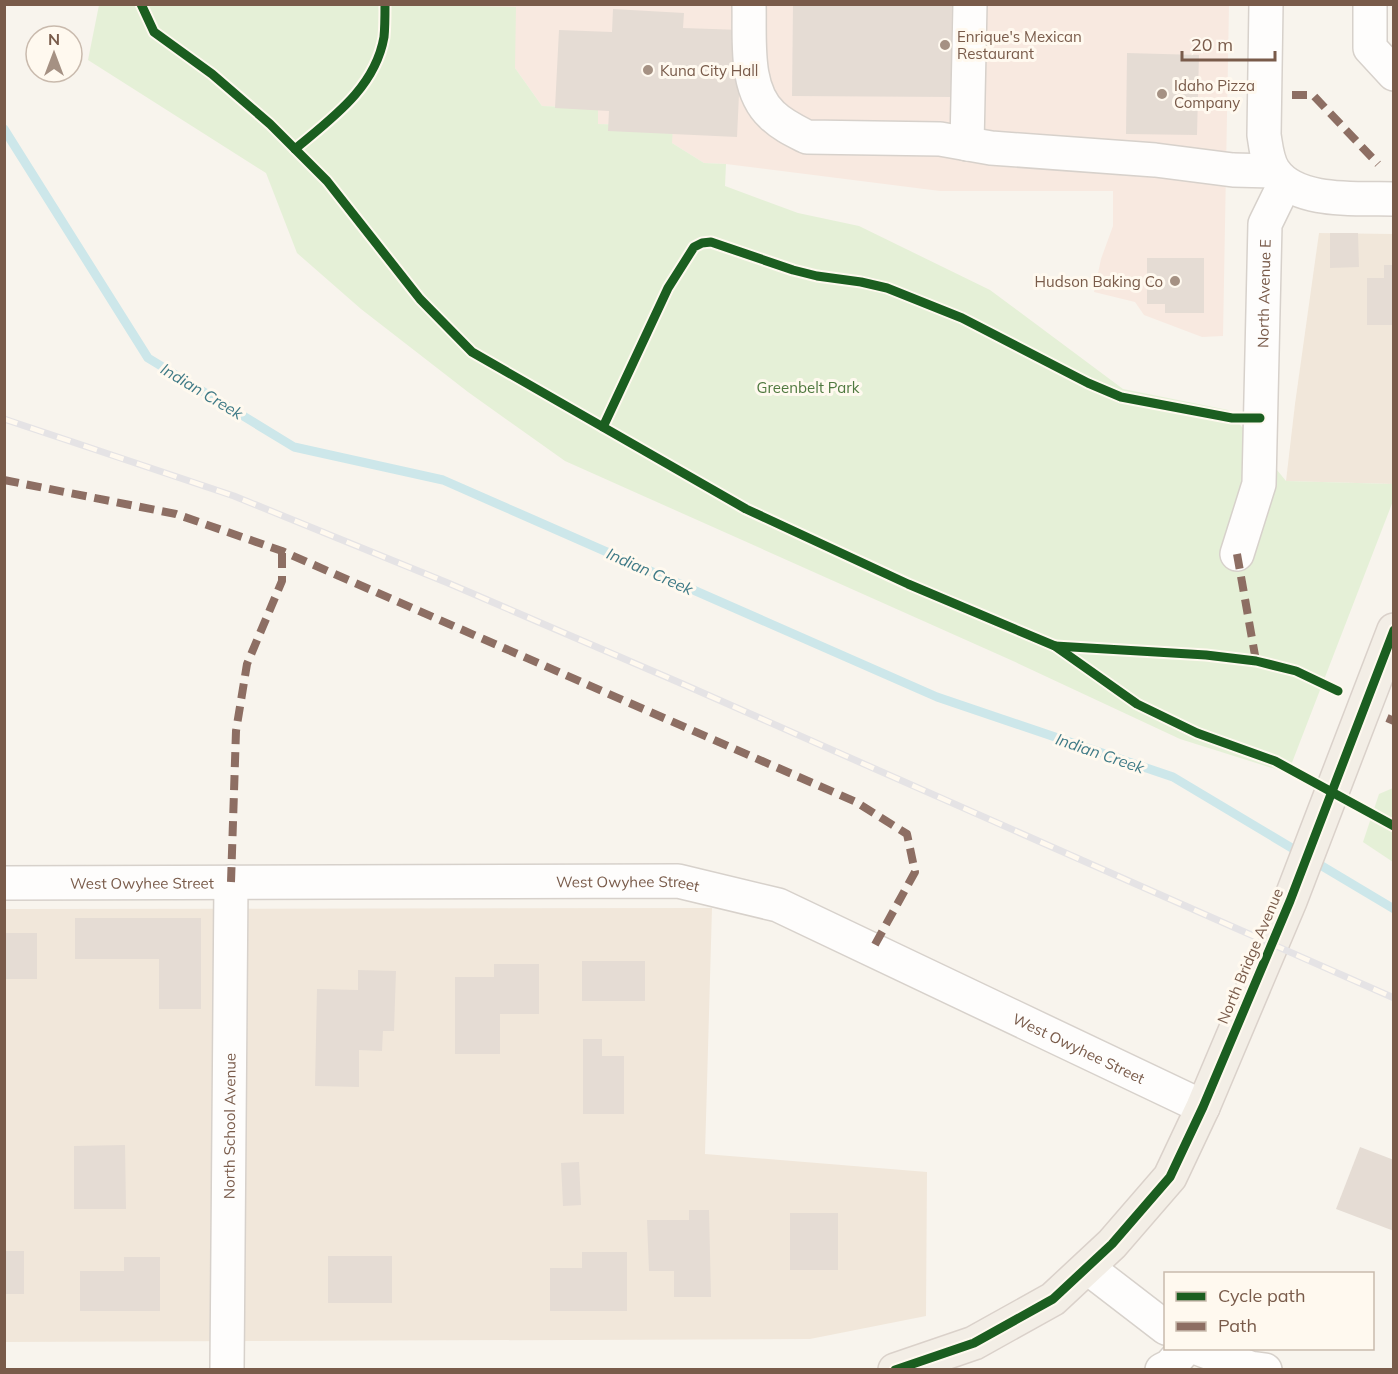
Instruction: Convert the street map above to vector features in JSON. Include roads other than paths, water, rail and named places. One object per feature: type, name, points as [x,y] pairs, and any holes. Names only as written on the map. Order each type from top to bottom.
[{"type":"main road","name":"North Bridge Avenue","points":[[894,1370],[974,1343],[1053,1299],[1112,1244],[1170,1177],[1203,1107],[1290,901],[1394,630]]},
{"type":"street","points":[[749,4],[752,70],[759,99],[771,114],[788,127],[807,137],[940,139],[991,148],[1155,160],[1279,177],[1309,194],[1339,198],[1394,199]]},
{"type":"street","points":[[967,144],[970,4]]},
{"type":"street","points":[[1266,4],[1264,135],[1267,153],[1279,177]]},
{"type":"street","points":[[1370,4],[1370,48],[1394,74]]},
{"type":"street","name":"North Avenue E","points":[[1237,554],[1259,484],[1265,224],[1279,177]]},
{"type":"street","name":"West Owyhee Street","points":[[4,883],[678,881],[778,905],[1203,1107]]},
{"type":"street","name":"North School Avenue","points":[[227,1370],[231,882]]},
{"type":"street","points":[[1088,1268],[1164,1326]]},
{"type":"street","points":[[1162,1370],[1170,1366],[1183,1350]]},
{"type":"street","points":[[1202,1350],[1250,1368],[1264,1370]]},
{"type":"waterway","name":"Indian Creek","points":[[4,129],[148,358],[294,447],[443,480],[937,697],[1173,777],[1394,909]]},
{"type":"railway","points":[[4,419],[234,496],[448,583],[685,685],[1394,998]]},
{"type":"place","name":"Enrique's Mexican Restaurant","points":[[945,45]]},
{"type":"place","name":"Kuna City Hall","points":[[648,70]]},
{"type":"place","name":"Idaho Pizza Company","points":[[1162,94]]},
{"type":"place","name":"Hudson Baking Co","points":[[1175,281]]},
{"type":"park label","name":"Greenbelt Park","points":[[808,387]]}]
